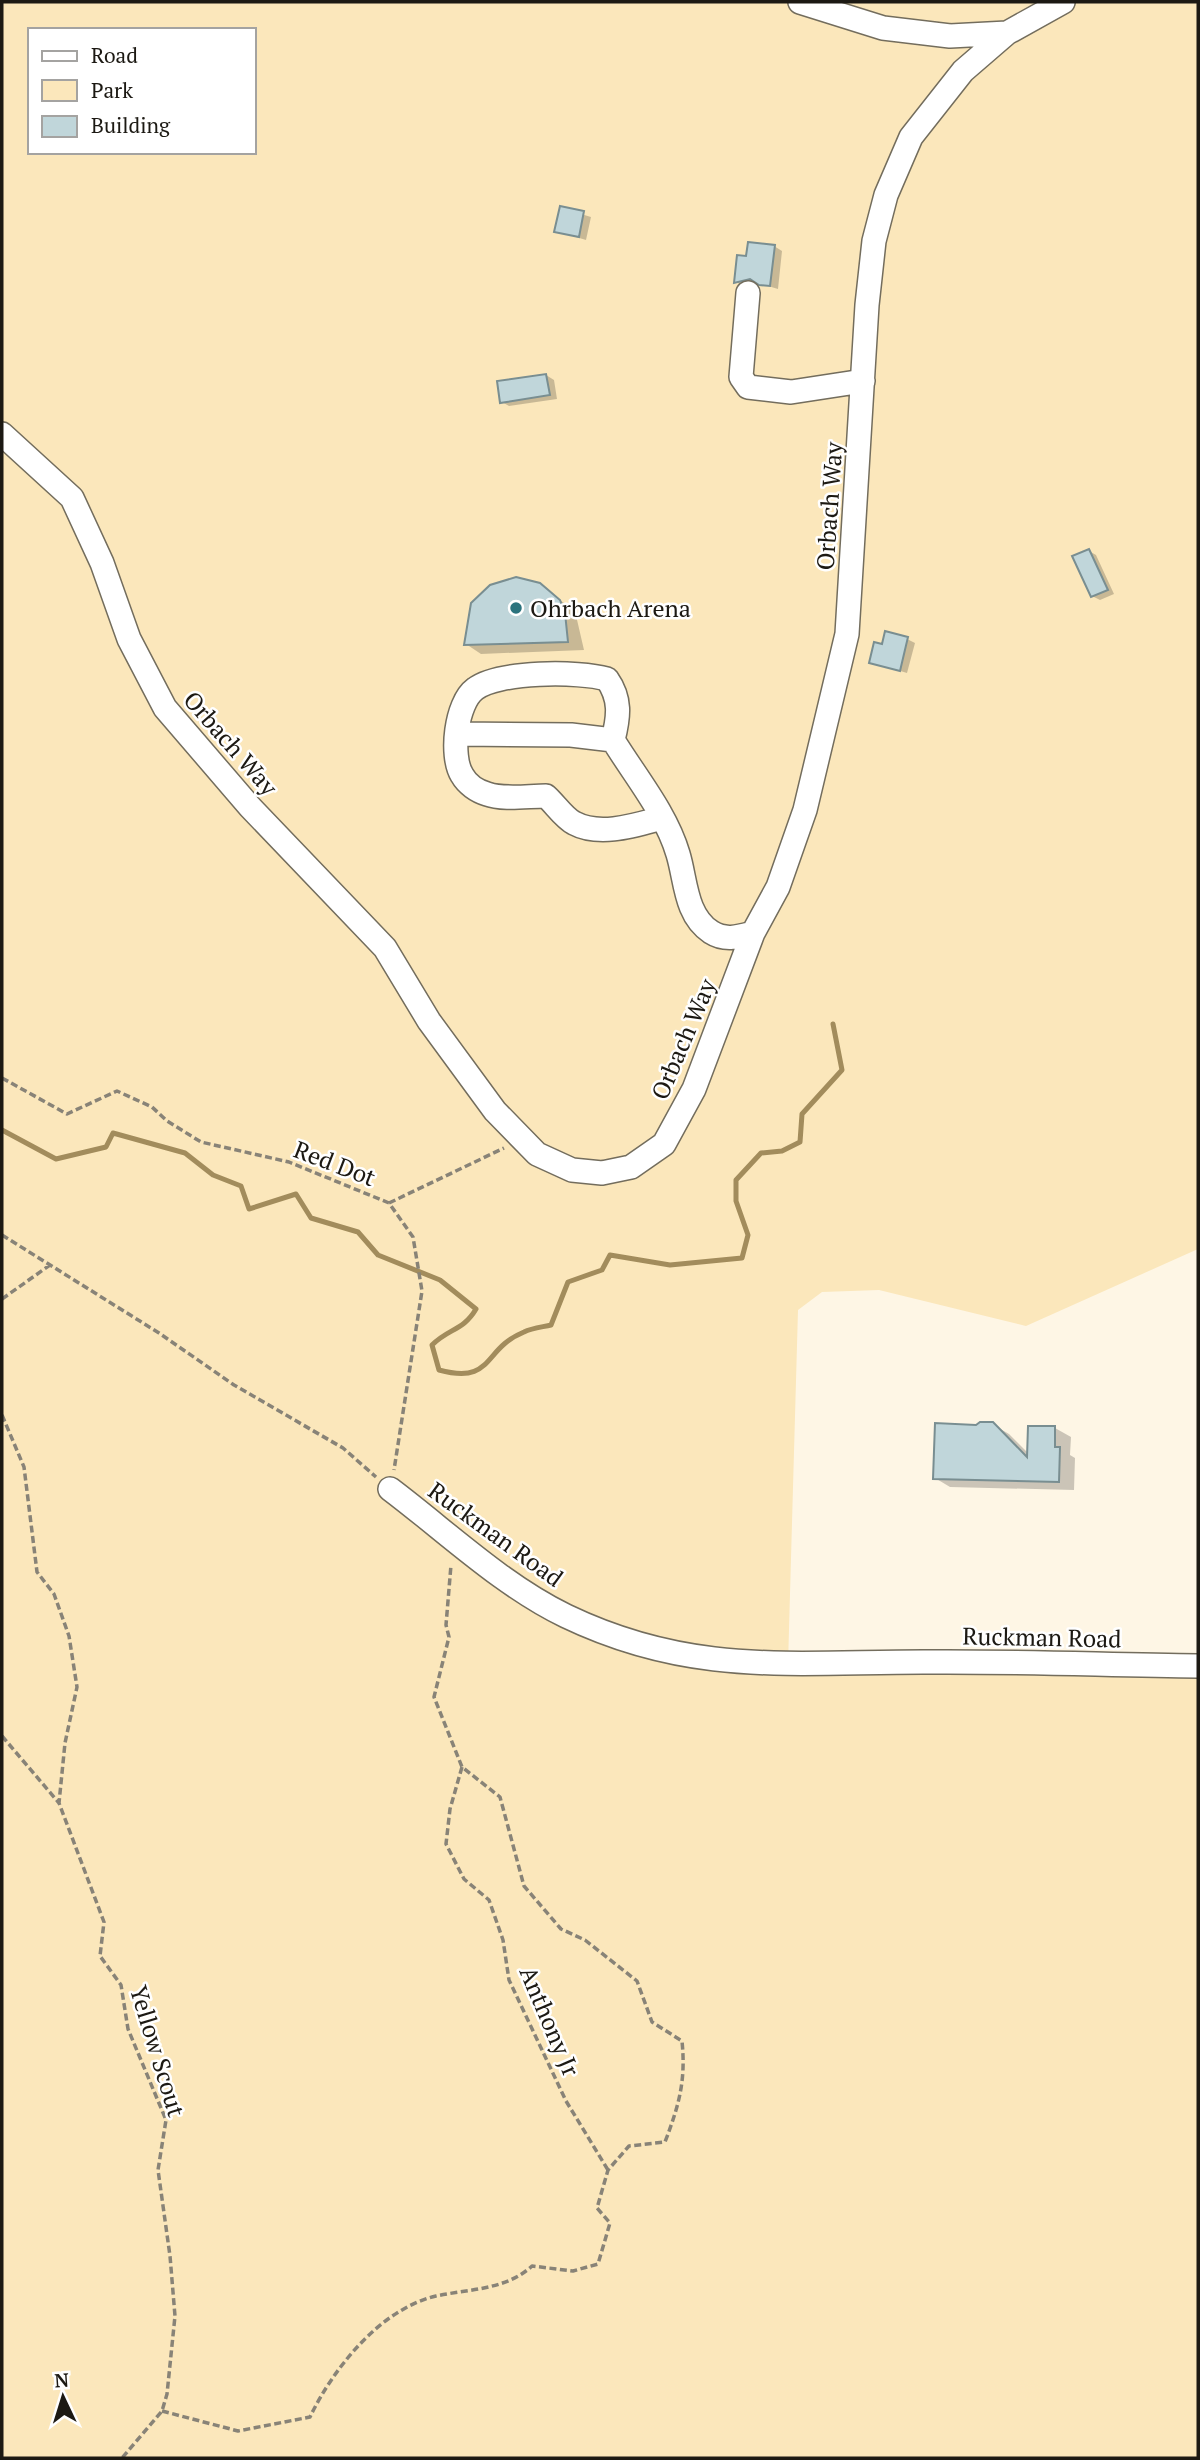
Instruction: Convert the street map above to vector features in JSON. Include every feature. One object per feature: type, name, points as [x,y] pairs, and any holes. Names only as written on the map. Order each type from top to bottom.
[{"type":"street","points":[[800,2],[883,28],[950,36],[1007,33]]},
{"type":"street","name":"Orbach Way","points":[[2,434],[72,498],[102,563],[128,639],[165,708],[250,807],[385,948],[429,1021],[495,1111],[537,1154],[572,1170],[602,1173],[631,1167],[664,1144],[694,1089],[753,933],[778,887],[805,810],[847,634],[874,242],[886,195],[911,137],[964,71],[1007,33],[1063,2]]},
{"type":"street","points":[[748,293],[741,377],[748,387],[791,393],[863,381]]},
{"type":"street","points":[[662,818],[627,827],[593,828],[572,823],[546,796],[489,795],[472,787],[461,775],[457,762],[458,719],[467,697],[475,688],[516,677],[559,673],[607,679],[617,693],[619,716],[613,740],[662,818],[678,852],[694,913],[711,932],[730,939],[753,933]]},
{"type":"street","points":[[457,734],[571,735],[613,740]]},
{"type":"street","name":"Ruckman Road","points":[[390,1489],[532,1597],[566,1616],[627,1640],[690,1657],[776,1665],[924,1662],[1198,1666]]},
{"type":"path","name":"Red Dot","points":[[2,1078],[68,1114],[117,1091],[152,1107],[167,1121],[201,1142],[289,1162],[389,1203],[413,1237],[422,1291],[407,1403],[390,1489]]},
{"type":"path","points":[[389,1203],[523,1139]]},
{"type":"path","name":"Ruckman Road","points":[[2,1235],[159,1333],[234,1385],[343,1448],[390,1489]]},
{"type":"path","points":[[2,1299],[50,1265]]},
{"type":"path","name":"Yellow Scout","points":[[2,1415],[24,1466],[37,1572],[54,1594],[69,1636],[77,1687],[65,1743],[59,1803],[104,1922],[100,1956],[121,1985],[128,2029],[166,2120],[158,2170],[175,2316],[167,2394],[162,2411],[122,2458]]},
{"type":"path","points":[[162,2411],[239,2431],[310,2417],[325,2385],[361,2342],[391,2318],[432,2297],[518,2279],[532,2266],[573,2271],[598,2264],[610,2223],[597,2207],[608,2170],[629,2147],[665,2142],[678,2109],[685,2074],[682,2041],[652,2022],[637,1981],[585,1940],[561,1929],[524,1886],[500,1797],[462,1767],[434,1697],[449,1637],[446,1625],[452,1586],[450,1535]]},
{"type":"path","points":[[2,1737],[59,1803]]},
{"type":"path","name":"Anthony Jr","points":[[462,1767],[450,1809],[446,1844],[464,1879],[489,1899],[503,1940],[509,1980],[566,2101],[608,2170]]},
{"type":"green space","points":[[2,2],[1198,2],[1198,1249],[1026,1326],[879,1290],[822,1292],[798,1310],[788,1665],[1198,1666],[1198,2458],[2,2458]]},
{"type":"building","points":[[560,206],[584,211],[579,237],[554,232]]},
{"type":"building","points":[[748,242],[775,245],[770,286],[759,285],[750,279],[734,283],[737,255],[746,256]]},
{"type":"building","points":[[546,374],[550,395],[500,403],[497,381]]},
{"type":"building","points":[[1089,549],[1108,590],[1091,597],[1072,556]]},
{"type":"building","name":"Ohrbach Arena","points":[[516,577],[540,583],[560,600],[565,613],[568,642],[464,645],[471,603],[490,585]]},
{"type":"building","points":[[885,631],[908,637],[900,671],[869,663],[874,642],[882,644]]},
{"type":"building","points":[[980,1422],[993,1422],[1027,1457],[1028,1426],[1055,1426],[1055,1447],[1060,1447],[1059,1482],[933,1479],[935,1423],[976,1425]]},
{"type":"waterway","points":[[2,1130],[56,1159],[106,1147],[113,1133],[185,1153],[213,1175],[241,1186],[249,1209],[296,1194],[311,1218],[358,1232],[378,1255],[440,1280],[476,1309],[466,1322],[432,1345],[439,1370],[470,1373],[479,1369],[511,1339],[527,1331],[551,1325],[568,1282],[602,1270],[610,1255],[670,1265],[742,1258],[748,1235],[736,1201],[736,1180],[761,1153],[782,1151],[800,1142],[802,1114],[842,1070],[833,1024]]},
{"type":"place","name":"Ohrbach Arena","points":[[516,608]]}]
